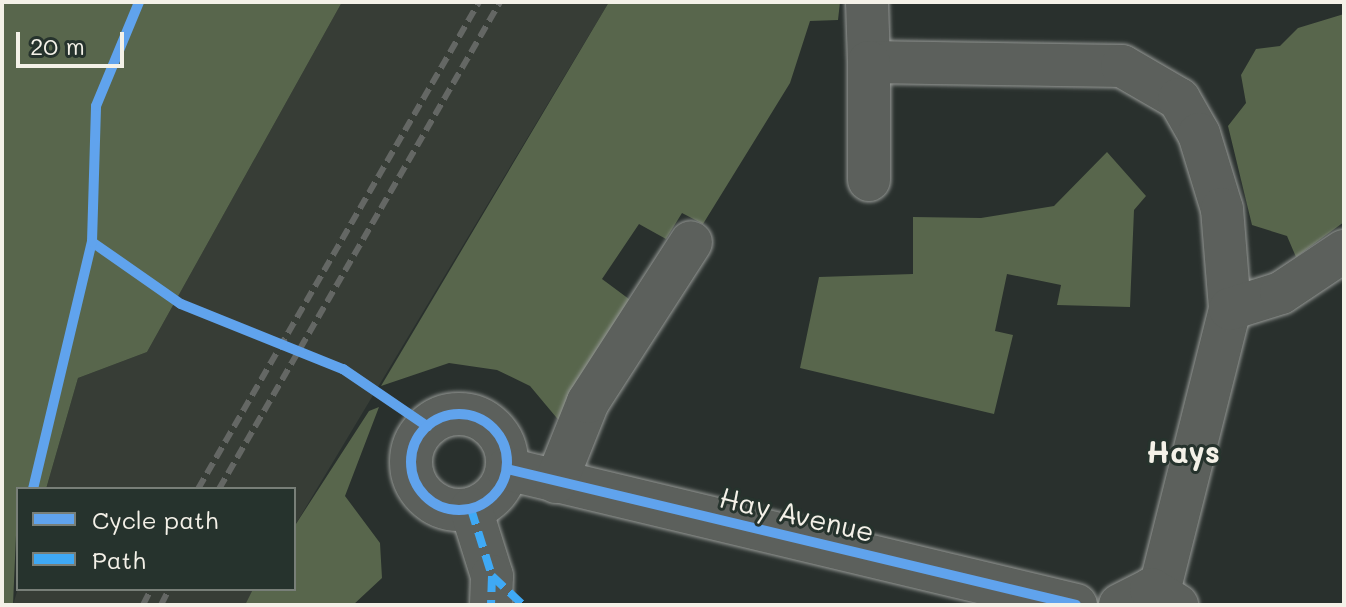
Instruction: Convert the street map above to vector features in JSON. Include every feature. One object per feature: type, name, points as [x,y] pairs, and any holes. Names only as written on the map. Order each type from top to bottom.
[{"type":"street","points":[[867,2],[869,180]]},
{"type":"street","points":[[869,62],[1105,62],[1166,89],[1190,116],[1213,170],[1230,309],[1168,598],[1133,592],[1120,605]]},
{"type":"street","points":[[556,482],[588,402],[691,242]]},
{"type":"street","points":[[1230,309],[1281,293],[1343,255]]},
{"type":"street","points":[[453,414],[482,419],[502,440],[507,469],[495,494],[471,509],[439,506],[417,484],[412,454],[427,426],[453,414]]},
{"type":"street","name":"Hay Avenue","points":[[507,469],[1076,605]]},
{"type":"street","points":[[471,509],[491,590],[523,605]]},
{"type":"shaded area","points":[[342,2],[609,2],[296,524],[296,487],[47,487],[78,378],[147,352]]},
{"type":"shaded area","points":[[17,591],[252,591],[245,605],[13,605]]},
{"type":"green space","points":[[2,2],[342,2],[147,352],[78,378],[47,487],[16,487],[13,605],[2,605]]},
{"type":"green space","points":[[609,2],[840,2],[838,20],[810,21],[790,83],[703,224],[682,213],[666,239],[639,224],[602,279],[633,302],[561,423],[530,386],[497,370],[449,363],[381,386]]},
{"type":"green space","points":[[1344,14],[1344,222],[1296,257],[1287,236],[1252,225],[1228,126],[1246,103],[1241,75],[1256,49],[1280,46],[1298,28]]},
{"type":"green space","points":[[1107,152],[1146,196],[1134,210],[1130,307],[1057,305],[1061,285],[1007,274],[995,331],[1013,335],[994,414],[800,368],[819,277],[913,274],[913,217],[981,218],[1054,206]]},
{"type":"green space","points":[[379,407],[345,496],[380,543],[382,578],[353,605],[245,605],[252,591],[296,591],[296,524],[369,411]]},
{"type":"railway","points":[[199,487],[479,2]]},
{"type":"railway","points":[[220,487],[500,2]]},
{"type":"railway","points":[[143,605],[150,591]]},
{"type":"railway","points":[[161,605],[168,591]]},
{"type":"marked path","points":[[471,509],[492,576],[491,605]]},
{"type":"marked path","points":[[492,576],[523,605]]},
{"type":"cycle path","points":[[33,487],[92,242],[96,106],[139,2]]},
{"type":"cycle path","points":[[92,242],[181,304],[343,369],[427,426]]},
{"type":"cycle path","points":[[459,414],[477,418],[493,428],[503,444],[507,462],[503,480],[493,496],[477,506],[459,510],[441,506],[425,496],[415,480],[411,462],[415,444],[425,428],[441,418],[459,414]]},
{"type":"cycle path","points":[[507,469],[1076,605]]},
{"type":"district","name":"Hays","points":[[1183,451]]}]
